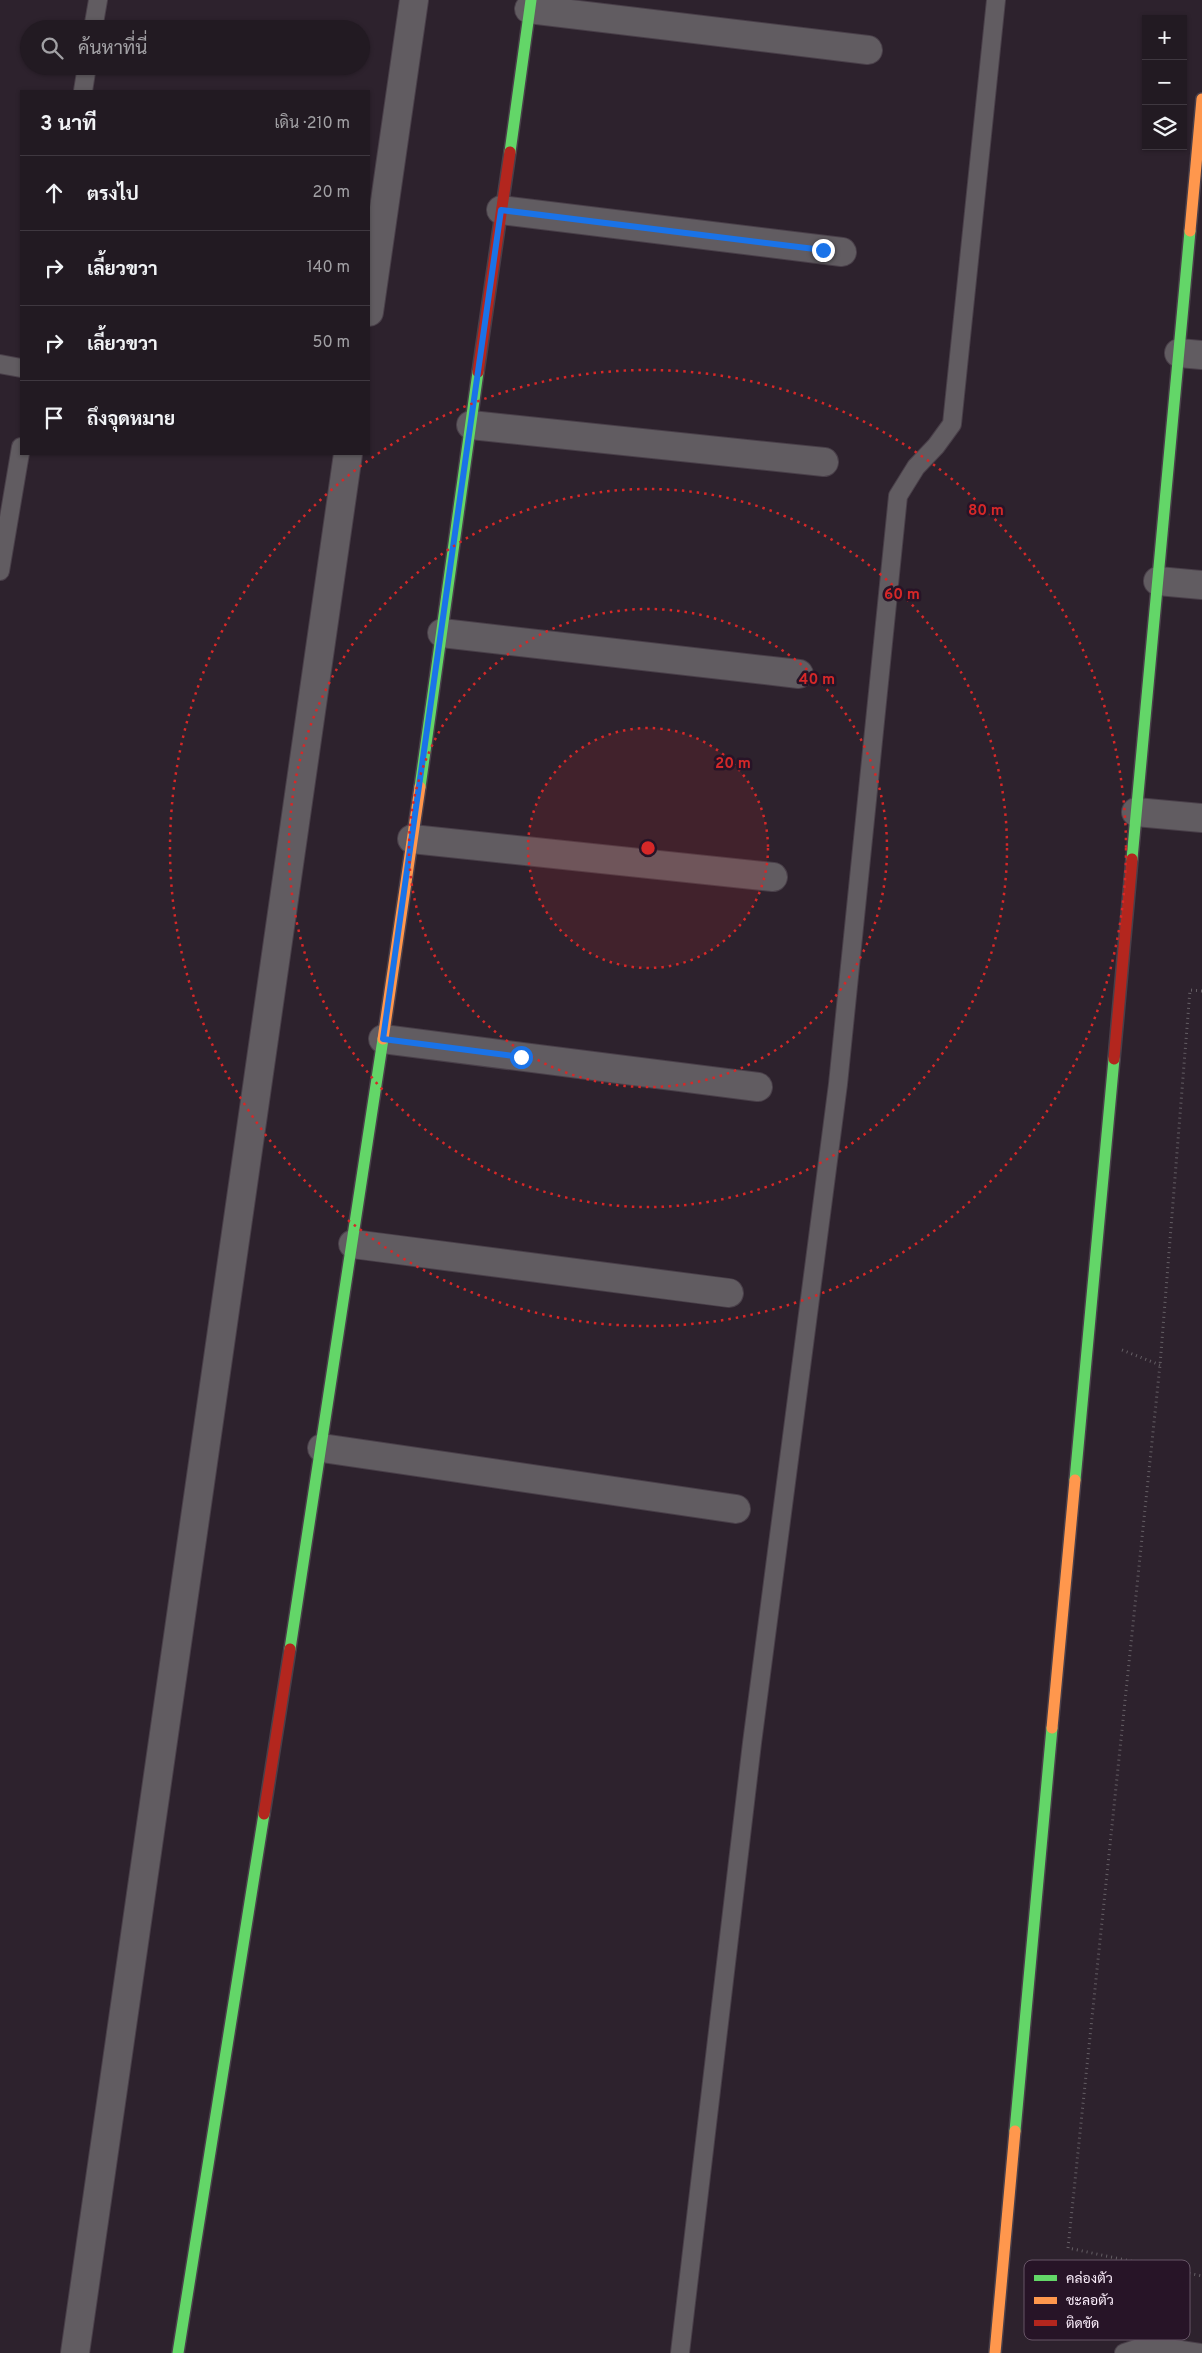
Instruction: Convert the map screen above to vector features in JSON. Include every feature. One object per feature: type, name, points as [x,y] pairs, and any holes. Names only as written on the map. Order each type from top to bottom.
[{"type":"street","points":[[370,305],[414,0]]},
{"type":"street","points":[[178,2353],[322,1448],[442,633],[530,4],[868,50]]},
{"type":"street","points":[[995,2353],[1158,581],[1190,354],[1202,99]]},
{"type":"street","points":[[501,210],[842,252]]},
{"type":"street","points":[[471,425],[824,462]]},
{"type":"street","points":[[75,2353],[348,455]]},
{"type":"street","points":[[1158,581],[1202,585]]},
{"type":"street","points":[[442,633],[799,674]]},
{"type":"street","points":[[1136,812],[1202,818]]},
{"type":"street","points":[[412,840],[773,877]]},
{"type":"street","points":[[383,1039],[758,1087]]},
{"type":"street","points":[[352,1244],[729,1292]]},
{"type":"street","points":[[322,1448],[736,1509]]},
{"type":"lane","points":[[95,20],[98,0]]},
{"type":"lane","points":[[680,2353],[752,1743],[838,1084],[898,496],[916,467],[936,446],[952,424],[996,0]]},
{"type":"lane","points":[[82,90],[85,75]]},
{"type":"lane","points":[[0,364],[20,368]]},
{"type":"lane","points":[[0,571],[20,453]]},
{"type":"lane","points":[[1124,2353],[1148,2345],[1200,2353]]},
{"type":"path","points":[[1125,2260],[1068,2248],[1160,1365],[1190,990],[1202,991]]},
{"type":"traffic: fast","points":[[510,152],[531,0]]},
{"type":"traffic: fast","points":[[1132,859],[1190,231]]},
{"type":"traffic: fast","points":[[420,787],[478,372]]},
{"type":"traffic: fast","points":[[290,1649],[383,1039]]},
{"type":"traffic: fast","points":[[1075,1480],[1114,1059]]},
{"type":"traffic: fast","points":[[1015,2131],[1052,1728]]},
{"type":"traffic: fast","points":[[178,2353],[264,1814]]},
{"type":"traffic: slow","points":[[1190,231],[1202,99]]},
{"type":"traffic: slow","points":[[383,1039],[420,787]]},
{"type":"traffic: slow","points":[[1052,1728],[1075,1480]]},
{"type":"traffic: slow","points":[[995,2353],[1015,2131]]},
{"type":"traffic: jam","points":[[478,372],[510,152]]},
{"type":"traffic: jam","points":[[1114,1059],[1132,859]]},
{"type":"traffic: jam","points":[[264,1814],[290,1649]]},
{"type":"route","points":[[521,1057],[383,1039],[501,210],[823,250]]}]
